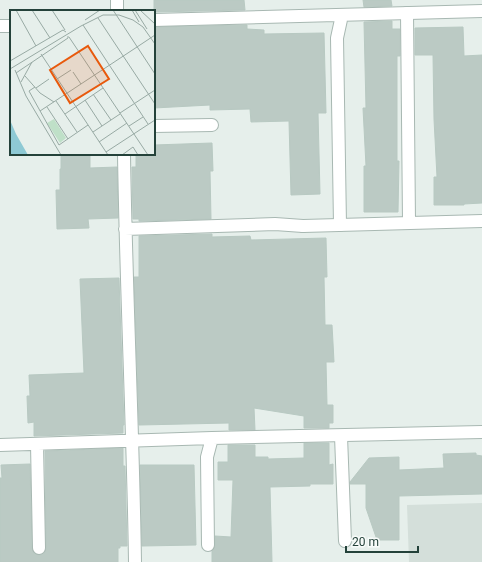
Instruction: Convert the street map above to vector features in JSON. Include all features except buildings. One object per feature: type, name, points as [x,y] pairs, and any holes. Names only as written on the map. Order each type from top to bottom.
[{"type":"street","points":[[155,20],[482,11]]},
{"type":"street","points":[[406,13],[409,222]]},
{"type":"street","points":[[340,224],[337,38],[342,15]]},
{"type":"street","points":[[155,126],[212,125]]},
{"type":"street","points":[[124,155],[125,229],[133,440],[135,562]]},
{"type":"street","points":[[125,229],[275,224],[303,226],[482,220]]},
{"type":"street","points":[[0,445],[133,440],[482,432]]},
{"type":"street","points":[[341,436],[345,541]]},
{"type":"street","points":[[208,545],[207,457],[212,438]]},
{"type":"street","points":[[37,444],[40,548]]},
{"type":"shaded area","points":[[482,503],[482,562],[409,562],[407,505]]}]
